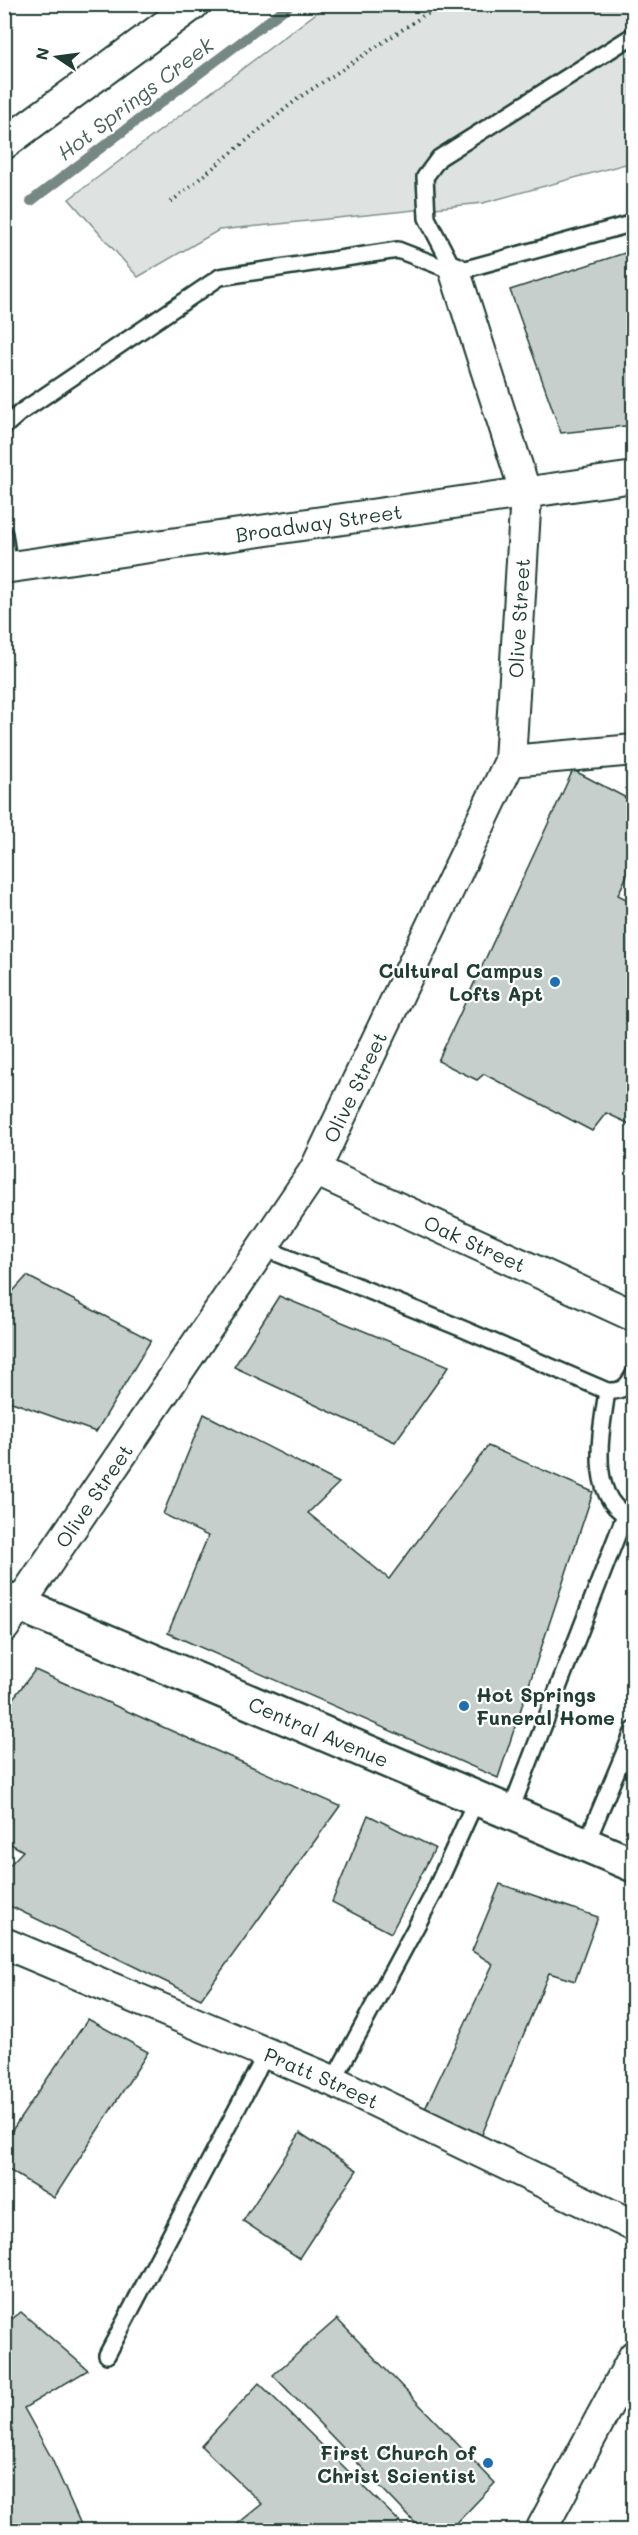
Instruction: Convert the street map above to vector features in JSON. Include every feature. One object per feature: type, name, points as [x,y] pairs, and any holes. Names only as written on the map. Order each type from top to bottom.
[{"type":"main road","name":"Central Avenue","points":[[10,1610],[477,1798],[633,1865]]},
{"type":"street","points":[[4,144],[194,4]]},
{"type":"street","name":"Olive Street","points":[[10,1610],[264,1248],[315,1170],[510,761],[526,494],[455,272]]},
{"type":"street","name":"Broadway Street","points":[[7,568],[633,477]]},
{"type":"street","points":[[510,761],[633,750]]},
{"type":"street","name":"Oak Street","points":[[315,1170],[633,1316]]},
{"type":"street","name":"Pratt Street","points":[[4,1943],[333,2081],[633,2226]]},
{"type":"street","points":[[541,2530],[633,2355]]},
{"type":"lane","points":[[455,272],[427,218],[425,177],[439,158],[633,35]]},
{"type":"lane","points":[[4,427],[21,411],[220,278],[398,250],[455,272],[633,223]]},
{"type":"lane","points":[[4,534],[7,568]]},
{"type":"lane","points":[[264,1248],[607,1390],[616,1392],[625,1388],[633,1374]]},
{"type":"lane","points":[[510,1812],[629,1516],[608,1497],[602,1475],[599,1455],[607,1390]]},
{"type":"lane","points":[[586,1844],[633,1730]]},
{"type":"lane","points":[[333,2081],[432,1897],[477,1798]]},
{"type":"lane","points":[[107,2355],[267,2052]]},
{"type":"path","points":[[171,202],[300,97],[423,16],[448,4]]},
{"type":"shaded area","points":[[327,5],[633,5],[633,162],[483,203],[219,230],[138,277],[69,199]]},
{"type":"building","points":[[634,250],[634,425],[561,433],[510,290]]},
{"type":"building","name":"Cultural Campus Lofts Apt","points":[[573,770],[634,802],[634,860],[618,895],[634,903],[634,1126],[606,1113],[592,1131],[484,1074],[477,1080],[438,1061]]},
{"type":"building","points":[[27,1276],[151,1340],[96,1432],[9,1401],[4,1408],[4,1301]]},
{"type":"building","points":[[279,1296],[449,1366],[395,1442],[234,1367]]},
{"type":"building","points":[[204,1414],[339,1483],[308,1513],[389,1579],[488,1446],[593,1492],[498,1778],[168,1633],[208,1536],[163,1514]]},
{"type":"building","points":[[35,1670],[340,1806],[201,1999],[4,1903],[4,1871],[23,1851],[4,1840],[4,1710]]},
{"type":"building","points":[[368,1815],[435,1848],[391,1933],[332,1902]]},
{"type":"building","points":[[500,1884],[598,1917],[575,1981],[549,1973],[481,2137],[423,2113],[493,1964],[472,1951]]},
{"type":"building","points":[[88,2019],[148,2052],[54,2198],[4,2167],[4,2142]]},
{"type":"building","points":[[300,2133],[357,2170],[299,2258],[243,2221]]},
{"type":"building","points":[[21,2312],[88,2370],[24,2408],[51,2457],[82,2527],[76,2530],[4,2530],[4,2325]]},
{"type":"building","points":[[337,2319],[495,2483],[450,2530],[422,2530],[273,2375]]},
{"type":"building","points":[[259,2383],[408,2530],[230,2530],[262,2504],[201,2446]]},
{"type":"waterway","name":"Hot Springs Creek","points":[[31,201],[291,4]]},
{"type":"place","name":"Cultural Campus Lofts Apt","points":[[555,982]]},
{"type":"place","name":"Hot Springs Funeral Home","points":[[464,1706]]},
{"type":"place","name":"First Church of Christ Scientist","points":[[488,2463]]}]
